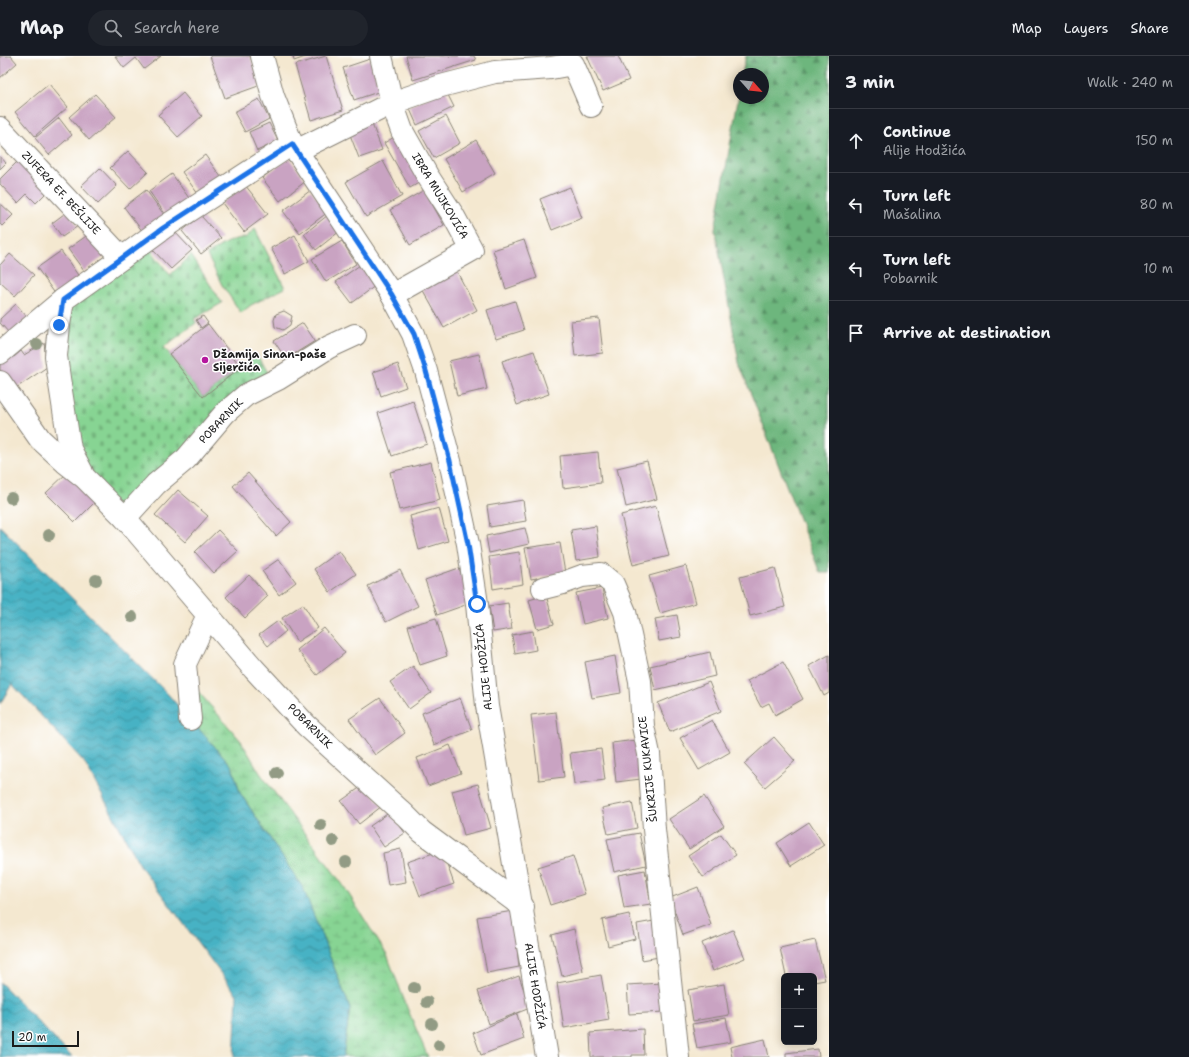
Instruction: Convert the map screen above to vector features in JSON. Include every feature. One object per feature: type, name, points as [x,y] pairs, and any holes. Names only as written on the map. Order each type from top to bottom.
[{"type":"street","name":"ALIJE HODŽIĆA","points":[[262,56],[273,96],[294,147],[392,295],[414,334],[426,371],[450,461],[468,544],[477,604],[488,706],[547,1057]]},
{"type":"street","points":[[381,56],[392,103]]},
{"type":"street","points":[[0,353],[63,300],[163,228],[294,147],[392,103],[441,86],[495,72],[552,68],[573,64],[590,106]]},
{"type":"street","name":"IBRA MUJKOVIĆA","points":[[392,103],[402,131],[427,175],[453,215],[472,250],[392,295]]},
{"type":"street","name":"ZUFERA EF. BEŠLIJE","points":[[0,128],[122,258]]},
{"type":"street","name":"POBARNIK","points":[[63,300],[56,356],[70,449],[84,477]]},
{"type":"street","name":"POBARNIK","points":[[125,518],[156,484],[186,459],[225,413],[246,395],[278,379],[329,347],[355,335]]},
{"type":"street","name":"POBARNIK","points":[[0,382],[40,439],[84,477],[125,518],[254,669],[306,725],[422,832],[522,907]]},
{"type":"street","name":"ŠUKRIJE KUKAVICE","points":[[543,588],[582,576],[601,574],[613,584],[625,612],[640,681],[643,726],[648,754],[654,829],[678,1057]]},
{"type":"street","points":[[190,720],[185,664],[208,615]]},
{"type":"green space","points":[[746,56],[829,56],[829,573],[820,573],[739,363],[715,229],[737,104],[769,104],[769,68],[743,68]]},
{"type":"green space","points":[[255,229],[285,288],[251,305],[241,313],[222,285],[207,255],[229,241],[245,238]]},
{"type":"green space","points":[[144,241],[170,275],[191,255],[222,303],[194,319],[196,323],[164,347],[203,397],[257,355],[270,378],[122,515],[70,449],[63,300]]},
{"type":"green space","points":[[189,681],[241,741],[260,773],[343,885],[387,955],[428,1057],[343,1057],[350,1008],[303,888],[240,793],[232,766],[199,729],[191,709]]},
{"type":"water","points":[[0,526],[165,691],[232,766],[240,793],[303,888],[350,1008],[343,1057],[234,1057],[237,995],[141,867],[84,762],[12,684],[0,704]]},
{"type":"water","points":[[0,982],[72,1057],[0,1057]]},
{"type":"building","points":[[0,56],[11,56],[17,63],[0,78]]},
{"type":"building","points":[[115,56],[161,56],[144,69],[136,58],[124,68]]},
{"type":"building","points":[[210,56],[250,56],[261,85],[225,98]]},
{"type":"building","points":[[293,56],[308,56],[294,61]]},
{"type":"building","points":[[326,56],[343,110],[311,120],[295,65]]},
{"type":"building","points":[[406,56],[474,56],[476,60],[413,80]]},
{"type":"building","points":[[587,56],[618,56],[629,80],[603,91]]},
{"type":"building","points":[[370,59],[381,91],[354,100],[343,68]]},
{"type":"building","points":[[49,84],[68,107],[35,136],[15,112]]},
{"type":"building","points":[[445,89],[454,107],[417,125],[409,107]]},
{"type":"building","points":[[183,93],[202,116],[178,137],[158,115]]},
{"type":"building","points":[[95,94],[116,117],[89,140],[69,117]]},
{"type":"building","points":[[259,99],[269,119],[245,132],[234,112]]},
{"type":"building","points":[[446,116],[460,143],[434,158],[419,131]]},
{"type":"building","points":[[59,118],[72,135],[49,155],[35,138]]},
{"type":"building","points":[[370,119],[382,150],[359,158],[347,127]]},
{"type":"building","points":[[269,123],[278,141],[257,151],[249,132]]},
{"type":"building","points":[[396,136],[422,181],[410,188],[384,143]]},
{"type":"building","points":[[476,140],[495,173],[463,192],[444,159]]},
{"type":"building","points":[[128,151],[148,172],[130,189],[110,168]]},
{"type":"building","points":[[205,155],[224,181],[201,198],[182,172]]},
{"type":"building","points":[[0,156],[6,163],[0,169]]},
{"type":"building","points":[[289,158],[306,181],[280,201],[262,178]]},
{"type":"building","points":[[19,160],[49,190],[36,203],[27,194],[18,203],[0,184],[0,179]]},
{"type":"building","points":[[383,161],[402,196],[366,217],[346,182]]},
{"type":"building","points":[[100,168],[117,186],[98,204],[81,186]]},
{"type":"building","points":[[172,174],[191,201],[168,218],[149,191]]},
{"type":"building","points":[[245,185],[268,214],[244,232],[222,203]]},
{"type":"building","points":[[570,187],[582,218],[552,230],[540,199]]},
{"type":"building","points":[[146,190],[165,216],[143,232],[124,207]]},
{"type":"building","points":[[311,190],[328,212],[300,233],[283,211]]},
{"type":"building","points":[[424,190],[444,225],[410,245],[390,210]]},
{"type":"building","points":[[0,203],[13,215],[2,226],[0,224]]},
{"type":"building","points":[[68,211],[78,226],[62,237],[52,223]]},
{"type":"building","points":[[328,215],[340,231],[316,250],[304,234]]},
{"type":"building","points":[[201,216],[221,238],[201,254],[182,231]]},
{"type":"building","points":[[173,230],[192,250],[171,269],[152,249]]},
{"type":"building","points":[[89,234],[105,256],[84,271],[68,249]]},
{"type":"building","points":[[295,235],[309,261],[285,274],[271,248]]},
{"type":"building","points":[[524,240],[537,278],[506,289],[493,250]]},
{"type":"building","points":[[342,241],[356,264],[326,282],[312,259]]},
{"type":"building","points":[[61,251],[80,278],[56,295],[37,268]]},
{"type":"building","points":[[10,254],[34,275],[15,296],[0,282],[0,265]]},
{"type":"building","points":[[360,265],[375,286],[352,303],[336,282]]},
{"type":"building","points":[[454,266],[477,310],[444,328],[420,285]]},
{"type":"building","points":[[515,301],[524,330],[496,339],[487,310]]},
{"type":"building","points":[[16,304],[28,318],[10,334],[0,323],[0,319]]},
{"type":"building","points":[[284,311],[292,316],[290,325],[283,330],[275,327],[274,320],[276,314]]},
{"type":"building","points":[[203,316],[208,323],[201,328],[196,320]]},
{"type":"building","points":[[599,318],[603,353],[575,356],[571,321]]},
{"type":"building","points":[[303,323],[315,341],[286,359],[274,341]]},
{"type":"building","name":"Džamija Sinan-paše Sijerčića","points":[[208,324],[241,367],[203,397],[169,354]]},
{"type":"building","points":[[44,343],[47,367],[13,390],[0,370],[0,361],[11,352],[14,357],[21,351],[24,355]]},
{"type":"building","points":[[534,351],[549,394],[517,405],[502,361]]},
{"type":"building","points":[[479,354],[487,389],[457,396],[449,361]]},
{"type":"building","points":[[398,364],[406,387],[381,396],[373,372]]},
{"type":"building","points":[[413,401],[427,444],[392,456],[378,413]]},
{"type":"building","points":[[598,452],[601,483],[563,488],[560,456]]},
{"type":"building","points":[[647,461],[657,499],[626,507],[617,468]]},
{"type":"building","points":[[431,462],[440,500],[399,510],[390,472]]},
{"type":"building","points":[[69,471],[97,500],[75,522],[46,493]]},
{"type":"building","points":[[248,473],[291,522],[276,536],[233,486]]},
{"type":"building","points":[[178,490],[208,516],[185,542],[155,515]]},
{"type":"building","points":[[523,500],[526,521],[490,527],[487,506]]},
{"type":"building","points":[[656,506],[669,556],[633,565],[621,515]]},
{"type":"building","points":[[439,508],[448,541],[419,550],[410,516]]},
{"type":"building","points":[[596,526],[600,557],[576,561],[571,530]]},
{"type":"building","points":[[525,528],[529,544],[489,553],[486,536]]},
{"type":"building","points":[[218,530],[238,551],[214,573],[195,552]]},
{"type":"building","points":[[560,543],[565,573],[531,579],[525,548]]},
{"type":"building","points":[[339,551],[356,574],[330,592],[314,569]]},
{"type":"building","points":[[519,552],[523,584],[493,589],[489,557]]},
{"type":"building","points":[[279,559],[296,582],[279,595],[262,571]]},
{"type":"building","points":[[686,566],[696,603],[660,613],[649,576]]},
{"type":"building","points":[[459,568],[471,603],[437,615],[425,580]]},
{"type":"building","points":[[775,568],[785,607],[750,616],[740,577]]},
{"type":"building","points":[[400,570],[418,606],[386,622],[368,586]]},
{"type":"building","points":[[249,575],[268,596],[245,618],[226,597]]},
{"type":"building","points":[[602,588],[608,618],[583,624],[576,593]]},
{"type":"building","points":[[546,595],[554,624],[537,629],[529,600]]},
{"type":"building","points":[[508,603],[512,629],[493,632],[489,606]]},
{"type":"building","points":[[303,604],[318,628],[297,642],[282,618]]},
{"type":"building","points":[[677,615],[681,637],[659,641],[655,619]]},
{"type":"building","points":[[436,618],[447,656],[420,665],[408,626]]},
{"type":"building","points":[[278,621],[286,631],[268,646],[259,635]]},
{"type":"building","points":[[324,628],[345,653],[317,675],[297,650]]},
{"type":"building","points":[[533,631],[536,650],[515,654],[512,635]]},
{"type":"building","points":[[710,652],[715,676],[655,690],[650,666]]},
{"type":"building","points":[[829,655],[829,693],[824,696],[809,666]]},
{"type":"building","points":[[615,656],[621,693],[592,698],[585,662]]},
{"type":"building","points":[[783,662],[803,699],[775,715],[769,703],[761,707],[747,681]]},
{"type":"building","points":[[413,666],[431,693],[409,709],[390,682]]},
{"type":"building","points":[[709,682],[721,711],[670,732],[658,703]]},
{"type":"building","points":[[380,698],[405,733],[375,755],[349,719]]},
{"type":"building","points":[[460,698],[472,730],[434,745],[422,713]]},
{"type":"building","points":[[556,712],[564,777],[539,780],[531,715]]},
{"type":"building","points":[[712,720],[730,752],[699,770],[680,738]]},
{"type":"building","points":[[774,737],[795,761],[765,787],[744,764]]},
{"type":"building","points":[[636,740],[641,779],[616,782],[612,743]]},
{"type":"building","points":[[450,745],[461,773],[428,786],[417,758]]},
{"type":"building","points":[[601,749],[605,780],[574,784],[570,753]]},
{"type":"building","points":[[365,784],[382,806],[359,824],[341,801]]},
{"type":"building","points":[[478,784],[491,828],[464,835],[452,791]]},
{"type":"building","points":[[704,796],[724,826],[689,849],[669,819]]},
{"type":"building","points":[[632,802],[637,828],[608,834],[602,808]]},
{"type":"building","points":[[390,812],[405,833],[384,847],[370,826]]},
{"type":"building","points":[[809,822],[824,845],[791,866],[777,843]]},
{"type":"building","points":[[639,833],[646,865],[614,872],[607,839]]},
{"type":"building","points":[[721,834],[736,855],[703,877],[688,856]]},
{"type":"building","points":[[401,849],[406,882],[388,885],[383,853]]},
{"type":"building","points":[[442,850],[454,884],[420,896],[407,862]]},
{"type":"building","points":[[573,856],[585,894],[550,905],[538,867]]},
{"type":"building","points":[[645,870],[651,904],[624,908],[618,875]]},
{"type":"building","points":[[698,887],[711,925],[683,935],[670,898]]},
{"type":"building","points":[[513,911],[519,967],[487,973],[477,917]]},
{"type":"building","points":[[629,914],[635,939],[608,946],[602,920]]},
{"type":"building","points":[[654,921],[659,957],[642,960],[637,924]]},
{"type":"building","points":[[574,929],[583,971],[562,976],[552,935]]},
{"type":"building","points":[[733,930],[745,958],[713,971],[702,943]]},
{"type":"building","points":[[815,940],[825,980],[817,981],[817,973],[785,973],[780,948]]},
{"type":"building","points":[[601,975],[609,1020],[564,1028],[557,983]]},
{"type":"building","points":[[519,976],[530,1008],[489,1024],[478,991]]},
{"type":"building","points":[[662,983],[664,1012],[629,1014],[627,985]]},
{"type":"building","points":[[724,984],[729,1015],[693,1021],[688,990]]},
{"type":"building","points":[[517,1014],[524,1039],[481,1055],[473,1033]]},
{"type":"building","points":[[726,1018],[731,1042],[697,1048],[692,1024]]},
{"type":"building","points":[[643,1029],[644,1055],[632,1055],[632,1057],[591,1057],[590,1033]]},
{"type":"building","points":[[765,1039],[769,1057],[732,1057],[730,1047]]},
{"type":"building","points":[[818,1049],[819,1057],[786,1057],[786,1053]]},
{"type":"place","name":"Džamija Sinan-paše Sijerčića","points":[[205,360]]},
{"type":"route","points":[[59,325],[63,300],[163,228],[292,144],[392,295],[414,334],[426,371],[450,461],[468,544],[477,604]]}]
